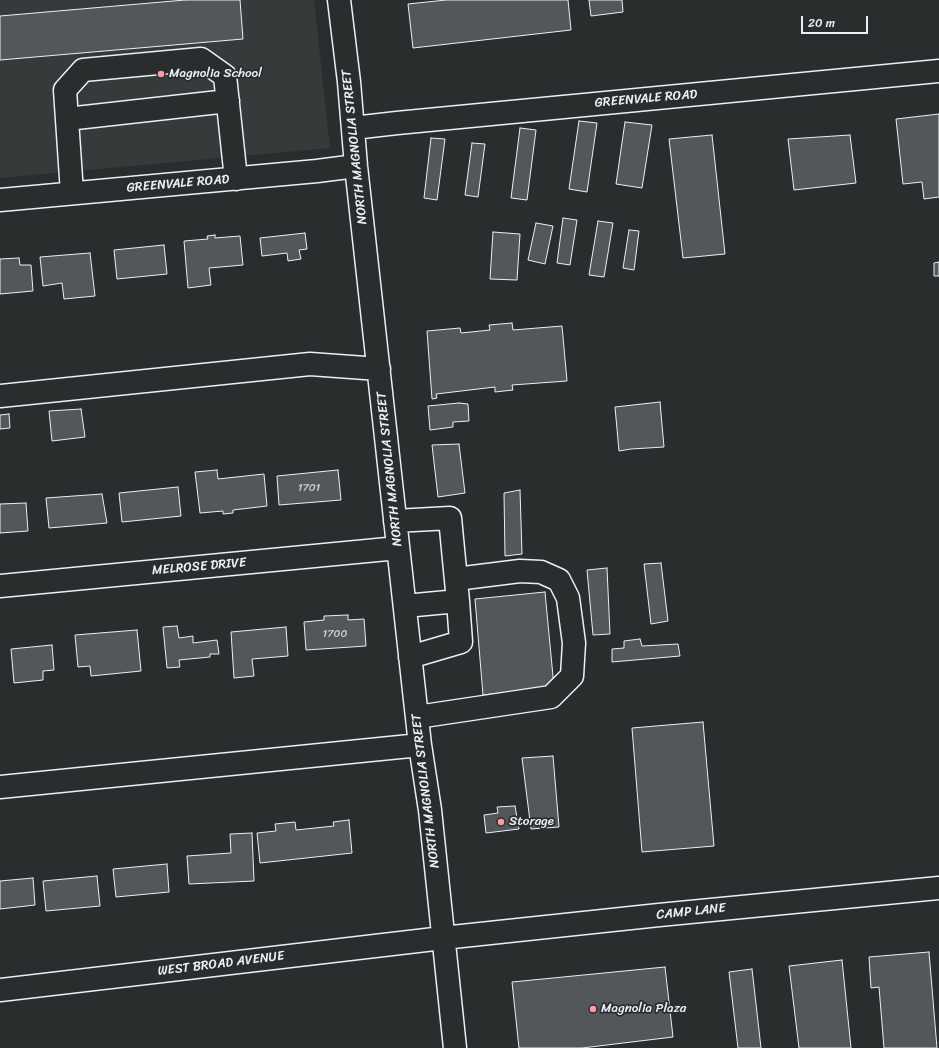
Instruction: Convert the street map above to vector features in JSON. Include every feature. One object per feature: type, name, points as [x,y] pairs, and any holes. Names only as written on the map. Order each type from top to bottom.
[{"type":"street","name":"NORTH MAGNOLIA STREET","points":[[339,0],[410,657],[420,745],[430,810],[455,1048]]},
{"type":"street","points":[[72,193],[65,90],[83,70],[201,59],[225,76],[236,179]]},
{"type":"street","name":"GREENVALE ROAD","points":[[353,128],[939,70]]},
{"type":"street","points":[[67,119],[228,101]]},
{"type":"street","name":"GREENVALE ROAD","points":[[0,200],[236,179],[356,166]]},
{"type":"street","points":[[0,396],[310,364],[379,369]]},
{"type":"street","points":[[395,521],[450,518],[461,642],[410,657]]},
{"type":"street","name":"MELROSE DRIVE","points":[[0,586],[398,548]]},
{"type":"street","points":[[417,717],[551,697],[572,676],[574,643],[568,598],[559,580],[541,572],[520,572],[456,579]]},
{"type":"street","points":[[405,606],[458,601]]},
{"type":"street","points":[[0,787],[420,745]]},
{"type":"street","name":"CAMP LANE","points":[[443,938],[666,914],[939,888]]},
{"type":"street","name":"WEST BROAD AVENUE","points":[[0,990],[443,938]]},
{"type":"shaded area","name":"Magnolia School","points":[[0,0],[314,0],[330,148],[0,178]]},
{"type":"building","points":[[185,0],[240,0],[243,39],[0,60],[0,16]]},
{"type":"building","points":[[446,0],[568,0],[571,30],[413,48],[408,4]]},
{"type":"building","points":[[589,0],[622,0],[623,12],[591,16]]},
{"type":"building","points":[[939,114],[939,197],[924,199],[922,182],[903,184],[896,119]]},
{"type":"building","points":[[579,121],[597,123],[587,192],[569,189]]},
{"type":"building","points":[[625,122],[652,125],[642,188],[616,184]]},
{"type":"building","points":[[520,128],[536,130],[527,200],[511,198]]},
{"type":"building","points":[[712,135],[725,254],[683,258],[669,139]]},
{"type":"building","points":[[850,135],[856,183],[794,190],[788,139]]},
{"type":"building","points":[[431,138],[445,139],[437,200],[424,198]]},
{"type":"building","points":[[472,143],[485,144],[478,197],[465,195]]},
{"type":"building","points":[[563,218],[577,220],[570,265],[557,263]]},
{"type":"building","points":[[598,221],[613,223],[604,277],[589,275]]},
{"type":"building","points":[[536,223],[553,226],[545,264],[528,260]]},
{"type":"building","points":[[629,230],[639,231],[634,270],[623,268]]},
{"type":"building","points":[[493,232],[520,234],[517,280],[490,279]]},
{"type":"building","points":[[305,233],[307,249],[299,250],[301,259],[288,261],[287,253],[262,256],[260,238]]},
{"type":"building","points":[[215,235],[215,238],[240,236],[243,265],[209,268],[211,285],[188,288],[184,241],[208,239],[207,236]]},
{"type":"building","points":[[164,245],[167,274],[117,279],[114,250]]},
{"type":"building","points":[[90,253],[95,296],[64,299],[62,283],[43,286],[40,257]]},
{"type":"building","points":[[19,258],[20,265],[31,265],[33,291],[0,294],[0,259]]},
{"type":"building","points":[[939,262],[939,276],[934,276],[934,263]]},
{"type":"building","points":[[512,323],[513,330],[562,326],[567,381],[512,385],[513,390],[495,392],[495,387],[436,394],[437,398],[432,399],[427,331],[460,328],[461,333],[490,330],[489,325]]},
{"type":"building","points":[[660,402],[664,447],[619,451],[615,407]]},
{"type":"building","points":[[459,403],[468,404],[469,421],[453,422],[453,427],[430,430],[428,406]]},
{"type":"building","points":[[81,409],[85,437],[52,441],[49,411]]},
{"type":"building","points":[[9,414],[10,428],[0,429],[0,415]]},
{"type":"building","points":[[459,444],[465,493],[438,497],[432,445]]},
{"type":"building","points":[[217,470],[218,479],[264,474],[267,506],[233,510],[233,513],[223,514],[223,511],[200,513],[195,472]]},
{"type":"building","points":[[338,470],[341,500],[279,505],[277,476]]},
{"type":"building","points":[[178,487],[181,516],[122,522],[119,493]]},
{"type":"building","points":[[520,490],[522,554],[505,556],[504,493]]},
{"type":"building","points":[[102,494],[107,523],[49,528],[46,498]]},
{"type":"building","points":[[26,503],[28,531],[0,533],[0,504]]},
{"type":"building","points":[[661,563],[668,621],[651,624],[644,564]]},
{"type":"building","points":[[607,568],[610,634],[593,635],[587,570]]},
{"type":"building","points":[[545,592],[554,687],[483,695],[475,599]]},
{"type":"building","points":[[348,615],[348,620],[364,619],[366,646],[306,650],[304,622],[324,620],[324,616]]},
{"type":"building","points":[[177,626],[179,638],[193,636],[193,643],[217,640],[219,654],[210,654],[210,657],[179,660],[180,667],[167,668],[163,627]]},
{"type":"building","points":[[286,627],[288,656],[252,659],[254,676],[234,678],[231,632]]},
{"type":"building","points":[[137,630],[141,671],[91,676],[90,666],[78,667],[75,635]]},
{"type":"building","points":[[640,639],[642,646],[678,644],[680,656],[612,662],[612,649],[624,648],[624,641]]},
{"type":"building","points":[[52,645],[54,670],[43,671],[43,680],[14,683],[11,649]]},
{"type":"building","points":[[703,722],[714,846],[642,852],[632,728]]},
{"type":"building","points":[[553,756],[559,827],[531,829],[522,758]]},
{"type":"building","name":"Storage","points":[[515,806],[519,829],[486,833],[484,815],[498,813],[497,807]]},
{"type":"building","points":[[349,820],[352,853],[260,863],[257,833],[276,831],[275,824],[295,822],[296,830],[334,826],[333,822]]},
{"type":"building","points":[[252,833],[254,881],[189,884],[187,856],[231,853],[230,834]]},
{"type":"building","points":[[167,864],[169,892],[116,897],[113,869]]},
{"type":"building","points":[[97,876],[100,906],[46,911],[43,881]]},
{"type":"building","points":[[33,878],[35,905],[0,909],[0,881]]},
{"type":"building","points":[[929,952],[937,1048],[884,1048],[879,987],[871,988],[869,957]]},
{"type":"building","points":[[842,960],[851,1048],[799,1048],[789,966]]},
{"type":"building","name":"Magnolia Plaza","points":[[665,967],[673,1037],[582,1048],[519,1048],[512,982]]},
{"type":"building","points":[[752,969],[761,1048],[738,1048],[729,972]]},
{"type":"place","name":"Magnolia School","points":[[161,74]]},
{"type":"place","name":"Storage","points":[[501,822]]},
{"type":"place","name":"Magnolia Plaza","points":[[593,1009]]}]
